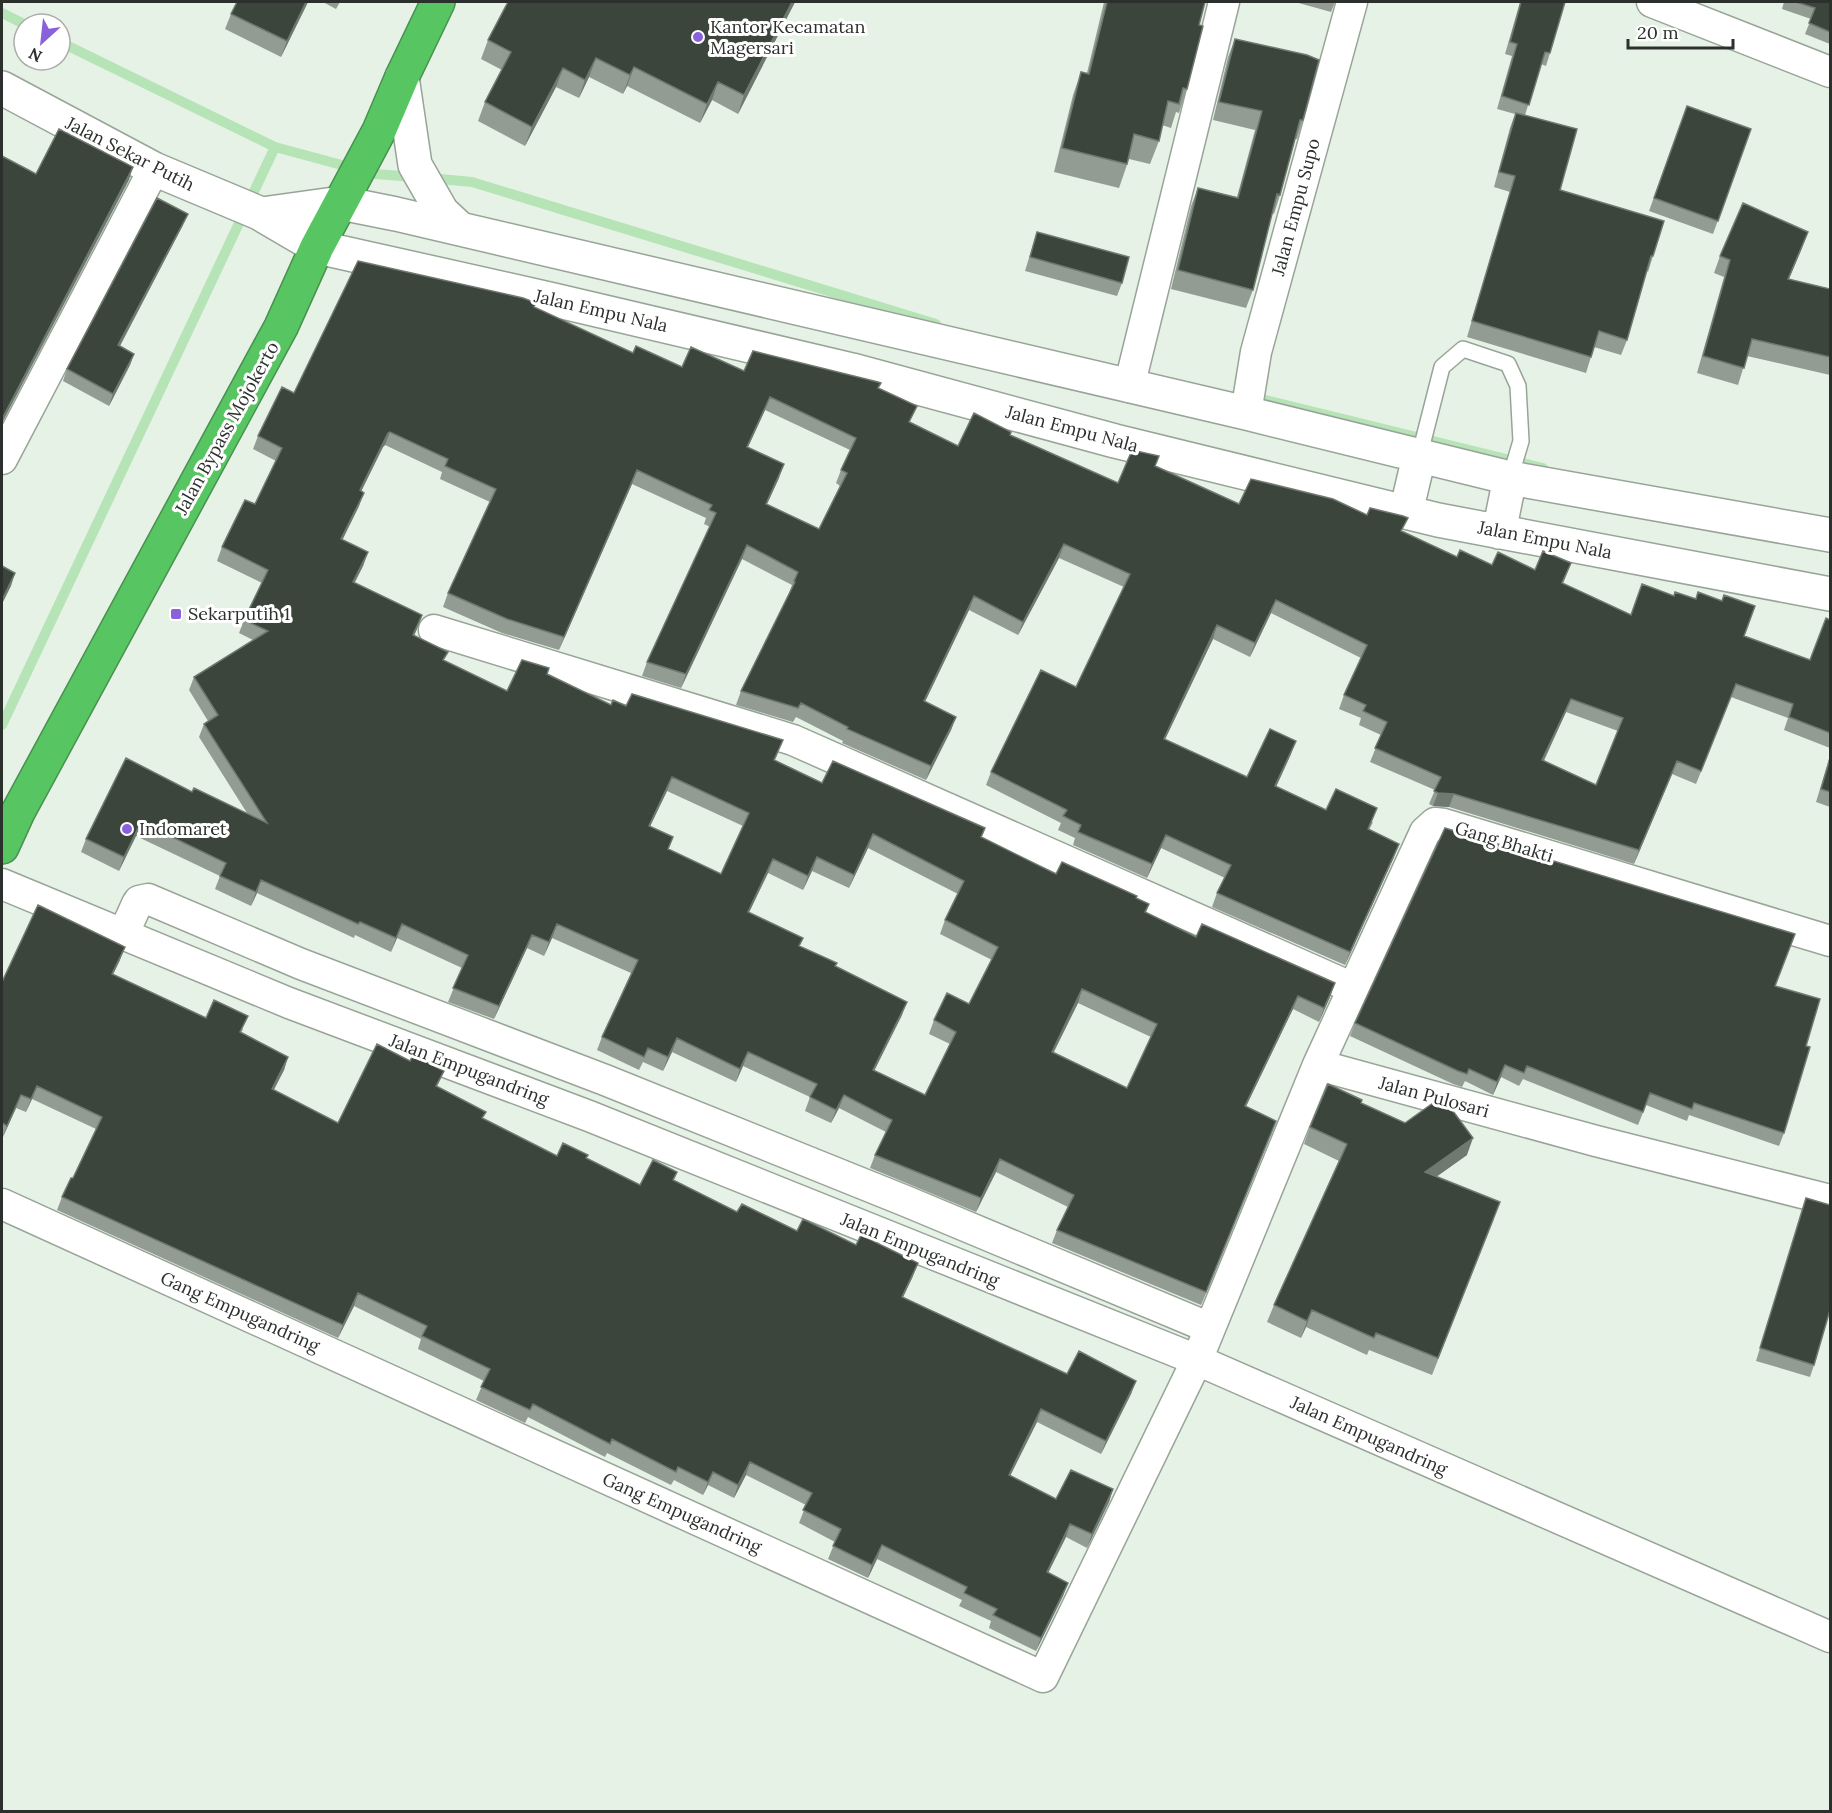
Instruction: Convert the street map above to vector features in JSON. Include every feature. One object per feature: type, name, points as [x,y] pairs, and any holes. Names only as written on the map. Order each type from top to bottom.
[{"type":"highway","name":"Jalan Bypass Mojokerto","points":[[2,847],[23,802],[281,327],[317,247],[379,131],[438,2]]},
{"type":"main road","points":[[402,77],[415,165],[450,220]]},
{"type":"main road","name":"Jalan Sekar Putih","points":[[2,88],[154,169],[261,213],[317,247]]},
{"type":"main road","points":[[261,213],[347,192],[450,220],[1129,387],[1246,413],[1422,443],[1830,536]]},
{"type":"main road","name":"Jalan Empu Nala","points":[[317,247],[852,370],[1115,441],[1438,520],[1830,594]]},
{"type":"main road","points":[[1406,512],[1422,443]]},
{"type":"main road","points":[[1499,532],[1515,464]]},
{"type":"street","points":[[1129,387],[1224,2]]},
{"type":"street","name":"Jalan Empu Supo","points":[[1246,413],[1254,365],[1352,2]]},
{"type":"street","points":[[1652,2],[1717,13],[1830,72]]},
{"type":"street","points":[[2,459],[154,169]]},
{"type":"street","points":[[434,630],[793,740],[1353,988]]},
{"type":"street","name":"Gang Bhakti","points":[[1318,1065],[1425,832],[1435,823],[1830,941]]},
{"type":"street","name":"Jalan Empugandring","points":[[2,884],[129,920],[597,1097],[1204,1342],[1830,1636]]},
{"type":"street","points":[[129,920],[139,901],[148,899],[295,983],[597,1097],[1204,1342],[1318,1065]]},
{"type":"street","name":"Jalan Pulosari","points":[[1318,1065],[1596,1141],[1830,1200]]},
{"type":"street","name":"Gang Empugandring","points":[[2,1204],[1043,1677],[1204,1342]]},
{"type":"lane","points":[[1422,443],[1442,367],[1463,349],[1508,364],[1518,386],[1521,441],[1515,464]]},
{"type":"building","points":[[237,2],[306,2],[287,41],[231,14]]},
{"type":"building","points":[[508,2],[792,2],[744,95],[718,82],[707,104],[634,67],[630,75],[596,58],[585,80],[563,68],[532,127],[485,102],[511,52],[488,40]]},
{"type":"building","points":[[1107,2],[1205,2],[1199,25],[1203,26],[1187,89],[1183,88],[1179,104],[1168,101],[1159,141],[1134,134],[1127,164],[1062,148],[1081,72],[1089,74]]},
{"type":"building","points":[[1521,2],[1565,2],[1550,53],[1545,52],[1529,105],[1502,96],[1517,44],[1510,42]]},
{"type":"building","points":[[1796,2],[1830,2],[1830,32],[1809,23],[1815,8]]},
{"type":"building","points":[[1235,39],[1307,55],[1319,60],[1280,195],[1277,194],[1253,290],[1178,270],[1198,188],[1238,198],[1262,111],[1219,102]]},
{"type":"building","points":[[1687,106],[1751,129],[1718,221],[1654,198]]},
{"type":"building","points":[[1516,113],[1577,129],[1560,190],[1664,221],[1653,256],[1651,256],[1627,340],[1599,331],[1591,357],[1472,321],[1515,176],[1499,172]]},
{"type":"building","points":[[59,129],[133,167],[2,419],[2,156],[36,174]]},
{"type":"building","points":[[157,198],[188,214],[118,345],[134,354],[113,394],[67,369]]},
{"type":"building","points":[[1743,203],[1808,232],[1788,279],[1830,289],[1830,357],[1752,339],[1744,368],[1703,356],[1730,260],[1720,256]]},
{"type":"building","points":[[1037,232],[1129,257],[1122,283],[1030,257]]},
{"type":"building","points":[[358,261],[523,298],[536,303],[534,307],[633,353],[636,346],[682,367],[691,347],[744,371],[753,351],[878,382],[881,383],[878,388],[917,406],[909,422],[958,446],[974,413],[1011,432],[1010,435],[1118,483],[1132,450],[1159,456],[1155,466],[1239,504],[1251,479],[1333,499],[1367,515],[1370,508],[1403,516],[1408,518],[1401,531],[1457,557],[1460,550],[1492,565],[1498,552],[1535,570],[1543,551],[1571,563],[1562,583],[1631,615],[1642,584],[1674,596],[1675,592],[1696,599],[1698,592],[1722,601],[1724,595],[1755,606],[1744,636],[1810,660],[1826,618],[1830,620],[1830,733],[1789,717],[1793,704],[1736,684],[1701,771],[1677,761],[1639,850],[1454,794],[1438,793],[1434,791],[1441,777],[1375,748],[1387,722],[1363,711],[1366,705],[1344,695],[1367,645],[1276,600],[1255,643],[1217,625],[1164,739],[1247,777],[1270,729],[1296,741],[1275,786],[1326,810],[1336,789],[1377,808],[1368,829],[1399,844],[1350,952],[1217,893],[1231,865],[1166,835],[1152,864],[1078,832],[1081,825],[1063,816],[1067,810],[991,772],[1041,670],[1076,687],[1130,574],[1064,544],[1023,622],[974,596],[924,701],[956,717],[931,766],[847,729],[848,727],[801,703],[798,708],[741,691],[798,572],[747,545],[686,674],[647,662],[716,513],[709,510],[712,505],[637,470],[564,637],[507,619],[448,593],[496,489],[445,466],[448,459],[388,433],[360,490],[364,493],[341,539],[368,552],[353,582],[422,615],[413,635],[448,652],[443,660],[507,691],[522,660],[549,668],[547,674],[611,705],[613,700],[626,706],[632,694],[783,740],[774,760],[822,783],[833,761],[985,828],[981,837],[1056,874],[1062,862],[1137,896],[1136,898],[1149,904],[1145,912],[1196,937],[1202,924],[1335,983],[1324,1008],[1298,996],[1245,1106],[1276,1121],[1206,1292],[1057,1230],[1074,1195],[1000,1159],[981,1198],[875,1155],[892,1120],[844,1095],[836,1110],[810,1097],[817,1084],[748,1052],[740,1069],[677,1038],[668,1057],[648,1048],[644,1057],[602,1037],[638,960],[557,924],[549,942],[532,935],[499,1006],[453,988],[468,955],[402,924],[396,938],[360,922],[358,924],[261,880],[256,892],[220,876],[226,863],[141,822],[124,857],[86,839],[126,758],[192,792],[194,788],[267,823],[204,724],[218,715],[194,677],[268,631],[244,620],[268,570],[222,547],[245,500],[255,504],[282,448],[258,436],[282,387],[294,393]],"holes":[[[770,397],[856,438],[841,470],[847,473],[819,529],[766,504],[784,464],[747,447]],[[1571,699],[1623,718],[1596,785],[1542,760]],[[672,777],[749,813],[721,874],[668,849],[673,837],[649,826]],[[873,834],[964,881],[945,920],[998,947],[969,1004],[947,993],[934,1020],[956,1032],[925,1095],[873,1070],[907,1002],[835,966],[837,963],[799,946],[803,938],[748,912],[773,859],[808,876],[817,857],[854,875]],[[1082,989],[1157,1024],[1127,1088],[1052,1052]]]},
{"type":"building","points":[[2,566],[15,573],[2,600]]},
{"type":"building","points":[[1830,758],[1830,792],[1821,789]]},
{"type":"building","points":[[1445,828],[1795,934],[1775,986],[1820,999],[1806,1046],[1810,1047],[1784,1133],[1694,1103],[1692,1109],[1650,1093],[1643,1112],[1527,1066],[1524,1073],[1505,1065],[1497,1082],[1469,1069],[1467,1074],[1458,1071],[1355,1023]]},
{"type":"building","points":[[38,905],[125,947],[112,974],[206,1018],[214,1000],[248,1016],[240,1032],[288,1057],[272,1089],[338,1123],[377,1044],[410,1061],[413,1055],[444,1071],[436,1086],[486,1112],[482,1118],[557,1156],[563,1143],[588,1155],[586,1158],[640,1185],[653,1160],[677,1172],[673,1180],[737,1212],[742,1204],[797,1231],[803,1219],[856,1245],[861,1235],[918,1263],[902,1297],[1067,1374],[1079,1351],[1136,1381],[1106,1441],[1041,1409],[1009,1475],[1056,1499],[1071,1470],[1113,1489],[1092,1534],[1070,1524],[1047,1572],[1068,1583],[1041,1638],[993,1615],[997,1609],[964,1593],[967,1587],[882,1545],[872,1565],[833,1546],[841,1529],[803,1510],[812,1493],[750,1462],[738,1485],[713,1472],[708,1482],[678,1467],[676,1472],[612,1439],[610,1444],[533,1404],[530,1410],[481,1387],[490,1369],[422,1336],[427,1326],[358,1293],[343,1325],[62,1197],[102,1117],[37,1086],[31,1099],[21,1095],[7,1126],[2,1123],[2,982]]},
{"type":"building","points":[[1328,1084],[1362,1100],[1361,1103],[1405,1123],[1440,1098],[1444,1099],[1473,1138],[1425,1172],[1500,1202],[1438,1358],[1376,1333],[1374,1338],[1312,1310],[1307,1321],[1274,1305],[1347,1144],[1310,1127]]},
{"type":"building","points":[[1806,1198],[1830,1205],[1830,1310],[1814,1365],[1760,1348]]},
{"type":"waterway","points":[[2,13],[12,18]]},
{"type":"waterway","points":[[72,48],[275,147],[375,174],[415,177]]},
{"type":"waterway","points":[[2,725],[275,147]]},
{"type":"waterway","points":[[430,178],[472,182],[936,324]]},
{"type":"waterway","points":[[1249,396],[1543,468]]},
{"type":"place","name":"Kantor Kecamatan Magersari","points":[[698,37]]},
{"type":"place","name":"Sekarputih 1","points":[[176,614]]},
{"type":"place","name":"Indomaret","points":[[127,829]]}]
